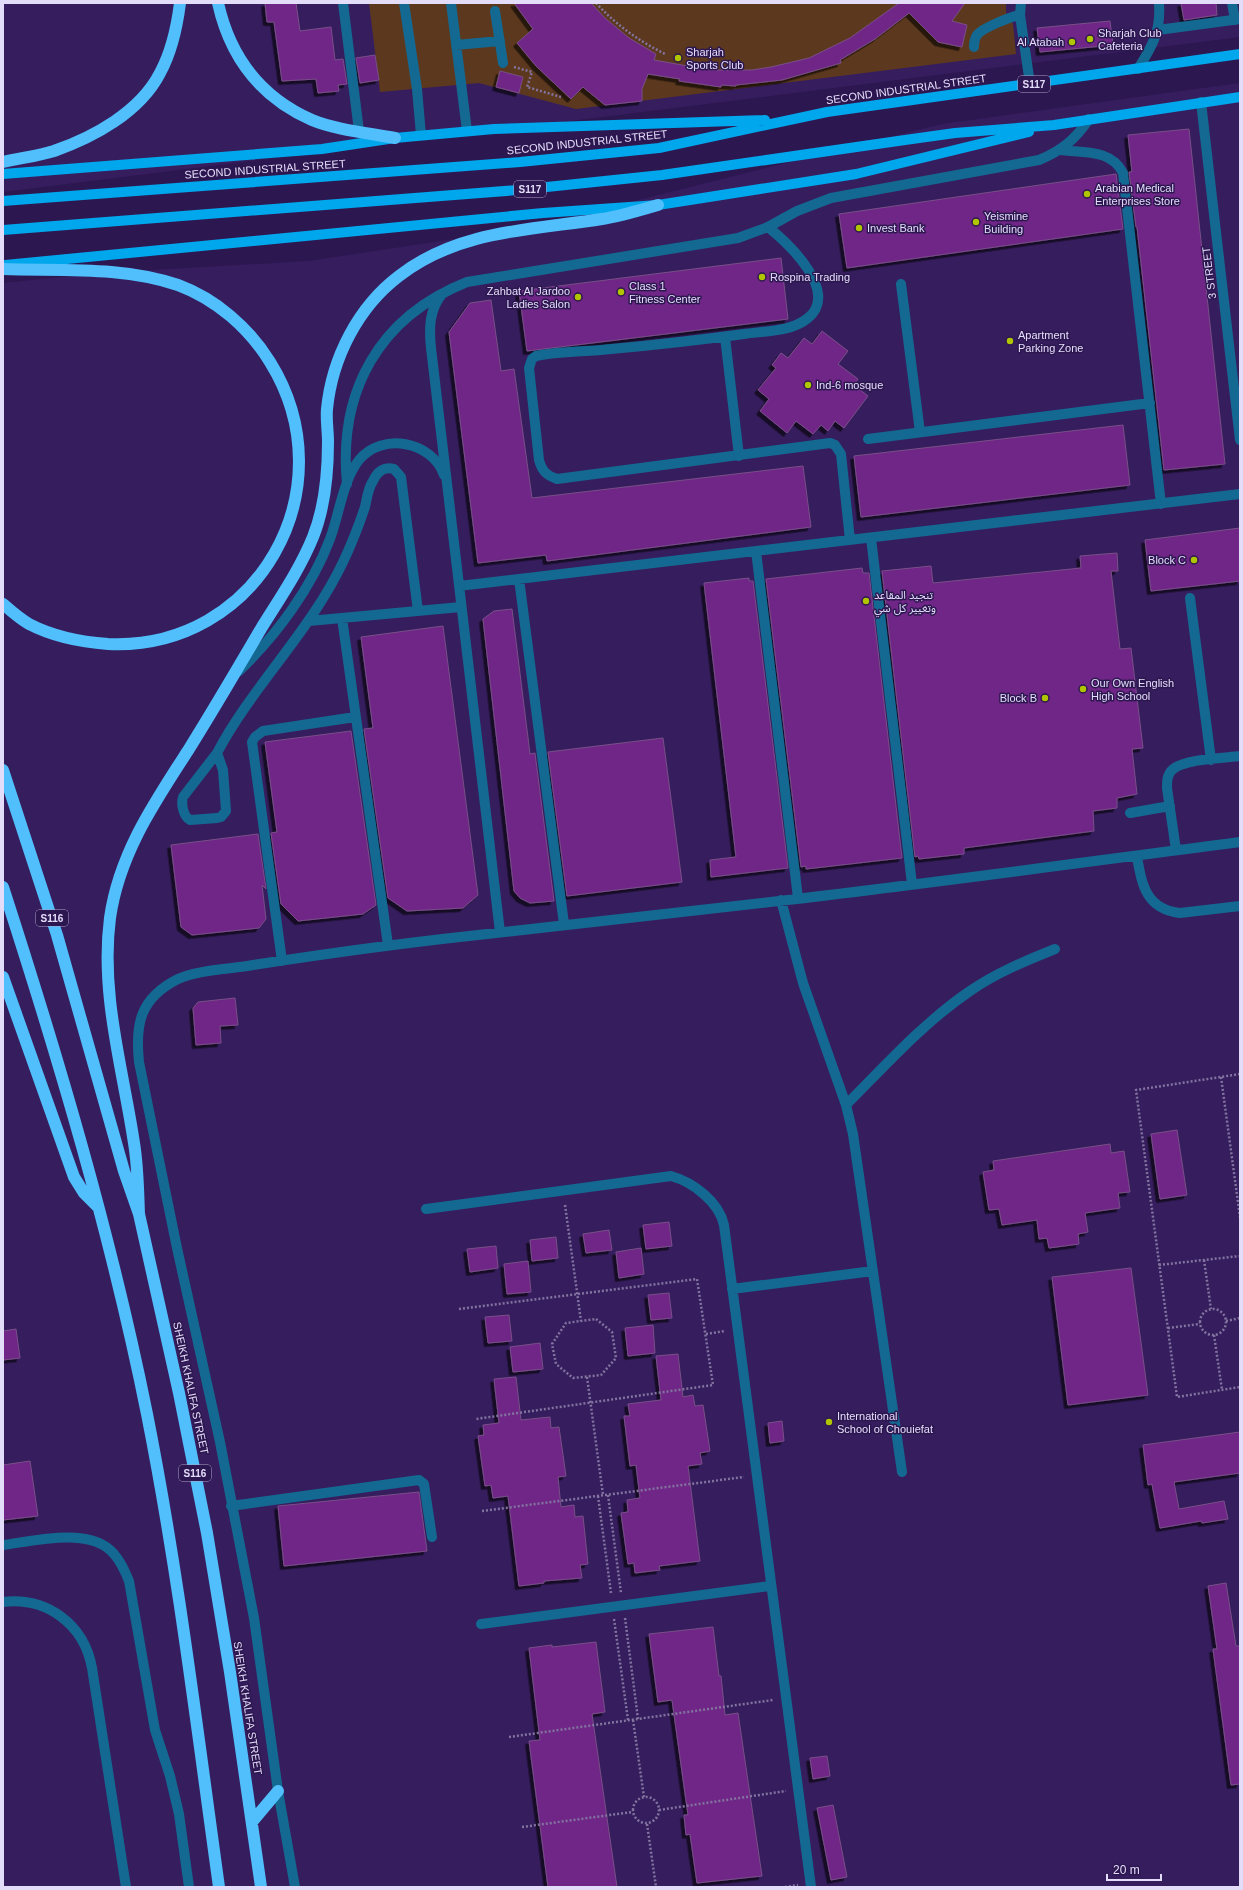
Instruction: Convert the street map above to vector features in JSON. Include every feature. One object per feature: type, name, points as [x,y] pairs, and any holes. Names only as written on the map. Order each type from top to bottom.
[{"type":"highway","points":[[3,162],[52,152],[77,142],[121,117],[142,97],[160,74],[177,27],[180,3]]},
{"type":"highway","points":[[218,3],[222,21],[232,47],[247,71],[266,91],[288,108],[313,120],[395,138]]},
{"type":"highway","points":[[139,1214],[138,1175],[135,1148],[116,1046],[110,991],[108,954],[110,918],[118,882],[130,848],[146,816],[237,673],[299,566],[313,537],[322,507],[327,475],[327,412],[331,386],[338,361],[348,338],[361,315],[377,296],[396,278],[417,262],[440,250],[463,241],[489,235],[607,218],[658,205]]},
{"type":"highway","points":[[3,269],[120,273],[154,278],[179,286],[204,298],[227,312],[247,331],[260,347],[281,379],[292,408],[297,431],[300,471],[296,499],[287,528],[274,555],[236,600],[213,617],[185,632],[154,641],[130,644],[90,643],[59,637],[28,623],[3,604]]},
{"type":"highway","name":"SHEIKH KHALIFA STREET","points":[[3,770],[57,935],[124,1171],[139,1214],[179,1393],[207,1533],[230,1672],[261,1887]]},
{"type":"highway","points":[[3,887],[63,1078],[130,1337],[160,1483],[184,1634],[219,1887]]},
{"type":"highway","points":[[3,977],[74,1177],[84,1193],[97,1206]]},
{"type":"highway","points":[[252,1822],[278,1791]]},
{"type":"main road","name":"SECOND INDUSTRIAL STREET","points":[[3,201],[520,162],[659,148],[827,112],[1240,54]]},
{"type":"main road","name":"S117","points":[[3,230],[518,190],[662,175],[955,134],[1054,125],[1240,97]]},
{"type":"main road","points":[[3,174],[322,149],[395,138],[467,131],[539,127],[630,126],[758,121],[827,112]]},
{"type":"main road","points":[[3,265],[543,213],[658,205],[856,174],[981,145],[1054,125]]},
{"type":"street","points":[[343,3],[359,131]]},
{"type":"street","points":[[404,3],[417,89],[421,135]]},
{"type":"street","points":[[451,3],[467,131]]},
{"type":"street","points":[[1021,3],[1020,15],[1030,84]]},
{"type":"street","points":[[1138,69],[1150,49],[1158,30],[1160,19],[1159,3]]},
{"type":"street","points":[[1158,30],[1238,20],[1232,3]]},
{"type":"street","points":[[495,11],[503,63]]},
{"type":"street","points":[[974,47],[975,38],[980,32],[1013,16],[1020,15]]},
{"type":"street","points":[[456,45],[500,41]]},
{"type":"street","name":"3 STREET","points":[[1201,102],[1240,440]]},
{"type":"street","points":[[347,484],[344,460],[346,435],[358,386],[369,362],[384,340],[401,321],[422,304],[444,291],[467,282],[721,242],[738,238],[768,227],[797,211],[831,198],[1028,163],[1039,160],[1060,150],[1071,142],[1089,120]]},
{"type":"street","points":[[1060,150],[1103,155],[1112,158],[1119,164],[1123,173],[1161,504]]},
{"type":"street","points":[[768,227],[800,259],[816,284],[818,295],[816,308],[809,317],[798,325],[786,328],[725,337],[536,356],[532,359],[529,368],[539,460],[542,469],[548,476],[557,479],[824,444],[835,445],[841,454],[850,540]]},
{"type":"street","points":[[901,284],[920,432]]},
{"type":"street","points":[[444,291],[436,302],[431,317],[429,332],[500,932]]},
{"type":"street","points":[[725,337],[739,456]]},
{"type":"street","points":[[868,439],[1150,403]]},
{"type":"street","points":[[237,673],[272,637],[317,568],[330,541],[352,471],[360,459],[370,450],[384,444],[398,443],[418,448],[436,460],[443,473],[447,486]]},
{"type":"street","points":[[217,753],[223,770],[226,812],[218,818],[190,820],[185,814],[182,803],[183,797],[217,753],[230,730],[309,621],[338,573],[350,548],[372,481],[380,472],[389,467],[394,469],[401,477],[418,611]]},
{"type":"street","points":[[459,586],[1240,494]]},
{"type":"street","points":[[871,538],[912,884]]},
{"type":"street","points":[[756,551],[798,898]]},
{"type":"street","points":[[519,579],[564,924]]},
{"type":"street","points":[[1190,598],[1211,760]]},
{"type":"street","points":[[309,621],[461,607]]},
{"type":"street","points":[[342,618],[388,945]]},
{"type":"street","points":[[282,960],[252,742],[254,737],[263,731],[355,717]]},
{"type":"street","points":[[1176,850],[1167,778],[1172,770],[1179,765],[1240,756]]},
{"type":"street","points":[[1130,813],[1170,806]]},
{"type":"street","points":[[295,1887],[278,1791],[254,1618],[218,1434],[143,1084],[137,1041],[139,1022],[148,1003],[163,988],[181,978],[202,973],[282,960],[388,945],[1137,857],[1176,850],[1240,842]]},
{"type":"street","points":[[1137,857],[1144,888],[1155,903],[1163,908],[1180,913],[1240,906]]},
{"type":"street","points":[[781,900],[803,983],[846,1105],[859,1166],[902,1472]]},
{"type":"street","points":[[846,1105],[922,1029],[945,1009],[971,990],[997,974],[1026,960],[1055,949]]},
{"type":"street","points":[[426,1209],[671,1176],[688,1183],[713,1203],[722,1217],[811,1887]]},
{"type":"street","points":[[732,1289],[873,1271]]},
{"type":"street","points":[[231,1506],[419,1480],[424,1484],[432,1537]]},
{"type":"street","points":[[3,1545],[58,1538],[83,1538],[102,1544],[114,1553],[122,1565],[129,1581],[155,1730],[172,1782],[179,1814],[189,1887]]},
{"type":"street","points":[[481,1624],[770,1586]]},
{"type":"street","points":[[3,1602],[19,1601],[46,1607],[69,1622],[85,1644],[92,1668],[126,1887]]},
{"type":"path","points":[[596,3],[623,28],[643,43],[665,54]]},
{"type":"path","points":[[503,63],[532,72],[527,87],[561,97]]},
{"type":"path","points":[[1240,1074],[1136,1090],[1177,1397],[1240,1387]]},
{"type":"path","points":[[1221,1077],[1240,1217]]},
{"type":"path","points":[[563,1190],[581,1321]]},
{"type":"path","points":[[1159,1265],[1240,1256]]},
{"type":"path","points":[[1204,1260],[1210,1309]]},
{"type":"path","points":[[459,1309],[697,1279],[706,1334],[713,1385],[476,1419]]},
{"type":"path","points":[[1210,1309],[1221,1312],[1226,1321],[1223,1330],[1214,1335],[1205,1332],[1200,1324],[1200,1317],[1210,1309]]},
{"type":"path","points":[[1226,1321],[1240,1318]]},
{"type":"path","points":[[596,1319],[612,1332],[616,1358],[601,1375],[587,1376],[573,1378],[556,1364],[552,1344],[566,1323],[596,1319]]},
{"type":"path","points":[[1168,1328],[1200,1324]]},
{"type":"path","points":[[706,1334],[737,1329]]},
{"type":"path","points":[[1214,1335],[1222,1390]]},
{"type":"path","points":[[587,1376],[603,1495]]},
{"type":"path","points":[[482,1511],[756,1475]]},
{"type":"path","points":[[509,1737],[785,1698]]},
{"type":"path","points":[[632,1720],[644,1797]]},
{"type":"path","points":[[659,1810],[798,1790]]},
{"type":"path","points":[[644,1797],[651,1798],[657,1803],[659,1810],[658,1817],[653,1822],[647,1824],[640,1823],[632,1812],[633,1805],[637,1799],[644,1797]]},
{"type":"path","points":[[522,1827],[632,1812]]},
{"type":"path","points":[[647,1824],[656,1887]]},
{"type":"shaded area","points":[[3,3],[1240,3],[1240,37],[3,192]]},
{"type":"shaded area","name":"Sharjah Sports Club","points":[[369,3],[1006,3],[1006,12],[1013,24],[1016,54],[576,109],[479,83],[380,92]]},
{"type":"shaded area","points":[[1240,83],[1240,1887],[3,1887],[3,283],[102,273],[309,261],[527,228],[942,124]]},
{"type":"building","points":[[265,3],[296,3],[300,31],[331,27],[335,60],[343,59],[347,84],[338,85],[339,91],[318,93],[316,79],[282,81],[274,22],[267,22]]},
{"type":"building","points":[[514,3],[591,3],[605,18],[629,38],[656,54],[654,60],[710,70],[752,70],[809,58],[850,38],[899,3],[965,3],[952,21],[967,25],[962,47],[938,42],[909,13],[875,39],[840,60],[841,63],[782,80],[736,86],[721,85],[721,87],[679,81],[680,79],[648,74],[642,89],[642,101],[605,105],[583,87],[571,99],[536,66],[517,43],[533,29]]},
{"type":"building","points":[[1181,3],[1216,3],[1217,15],[1184,20]]},
{"type":"building","points":[[1110,21],[1113,45],[1040,52],[1037,28]]},
{"type":"building","points":[[375,55],[379,80],[360,83],[356,58]]},
{"type":"building","points":[[500,71],[523,77],[519,93],[496,87]]},
{"type":"building","points":[[1189,129],[1225,464],[1164,470],[1137,227],[1129,172],[1132,172],[1128,135]]},
{"type":"building","name":"Yeismine Building","points":[[1116,174],[1123,229],[847,268],[839,214]]},
{"type":"building","points":[[781,258],[788,319],[527,351],[519,291]]},
{"type":"building","points":[[491,300],[501,371],[514,369],[532,498],[803,466],[811,527],[547,561],[546,555],[478,563],[449,332],[470,303]]},
{"type":"building","name":"Ind-6 mosque","points":[[822,331],[848,351],[838,364],[858,379],[854,385],[868,396],[844,428],[835,421],[828,431],[821,425],[813,434],[796,421],[787,433],[760,411],[769,399],[758,390],[776,368],[772,365],[781,353],[788,358],[804,338],[812,344]]},
{"type":"building","points":[[1123,425],[1130,485],[861,517],[854,456]]},
{"type":"building","name":"Block C","points":[[1240,528],[1240,581],[1151,591],[1145,540]]},
{"type":"building","name":"Block B","points":[[1117,553],[1118,571],[1111,571],[1120,649],[1131,648],[1143,748],[1132,749],[1137,794],[1117,798],[1117,808],[1093,811],[1094,831],[964,848],[964,854],[919,859],[918,856],[915,857],[882,571],[931,566],[933,583],[1081,568],[1080,556]]},
{"type":"building","points":[[862,568],[863,573],[869,573],[902,858],[806,869],[806,866],[801,867],[766,579]]},
{"type":"building","points":[[749,578],[749,581],[753,581],[788,868],[711,877],[710,860],[736,857],[704,583]]},
{"type":"building","points":[[512,609],[530,754],[535,753],[554,901],[530,903],[520,898],[514,891],[483,619],[494,611]]},
{"type":"building","points":[[443,626],[478,895],[463,908],[407,911],[388,898],[364,729],[373,728],[361,637]]},
{"type":"building","points":[[351,731],[376,905],[363,914],[298,921],[281,904],[271,833],[277,832],[265,742]]},
{"type":"building","points":[[663,738],[682,882],[567,896],[548,752]]},
{"type":"building","points":[[258,834],[266,889],[262,885],[266,919],[259,928],[192,935],[181,927],[171,845]]},
{"type":"building","points":[[235,998],[238,1025],[220,1026],[221,1043],[196,1045],[193,1008],[198,1002]]},
{"type":"building","points":[[1177,1130],[1187,1195],[1160,1199],[1151,1134]]},
{"type":"building","points":[[1110,1144],[1111,1153],[1124,1151],[1130,1192],[1118,1193],[1120,1208],[1085,1213],[1088,1232],[1078,1234],[1079,1244],[1049,1248],[1047,1238],[1039,1239],[1037,1220],[1002,1225],[999,1209],[989,1210],[983,1172],[994,1170],[993,1161]]},
{"type":"building","points":[[669,1222],[672,1246],[646,1249],[643,1225]]},
{"type":"building","points":[[609,1230],[612,1250],[586,1253],[583,1234]]},
{"type":"building","points":[[556,1237],[558,1258],[532,1261],[530,1240]]},
{"type":"building","points":[[496,1246],[498,1268],[470,1272],[467,1249]]},
{"type":"building","points":[[641,1248],[644,1274],[619,1278],[616,1252]]},
{"type":"building","points":[[528,1261],[531,1292],[507,1294],[504,1264]]},
{"type":"building","points":[[1131,1268],[1148,1395],[1068,1405],[1052,1277]]},
{"type":"building","points":[[669,1293],[672,1318],[651,1320],[648,1295]]},
{"type":"building","points":[[509,1315],[512,1341],[488,1343],[485,1317]]},
{"type":"building","points":[[653,1325],[655,1353],[628,1356],[625,1328]]},
{"type":"building","points":[[16,1329],[20,1358],[3,1360],[3,1331]]},
{"type":"building","points":[[540,1343],[543,1369],[513,1372],[510,1347]]},
{"type":"building","points":[[678,1354],[683,1397],[693,1395],[695,1406],[703,1405],[710,1451],[700,1453],[702,1464],[688,1466],[700,1561],[659,1566],[660,1570],[635,1573],[634,1563],[628,1564],[621,1513],[628,1512],[627,1500],[640,1498],[636,1465],[630,1466],[624,1416],[630,1416],[628,1404],[661,1400],[656,1356]]},
{"type":"building","points":[[516,1377],[521,1420],[550,1417],[551,1428],[559,1427],[566,1476],[558,1477],[561,1507],[574,1505],[575,1517],[583,1516],[588,1564],[580,1565],[582,1578],[544,1581],[544,1583],[519,1586],[508,1496],[493,1498],[491,1485],[485,1486],[478,1436],[484,1435],[483,1425],[499,1423],[494,1379]]},
{"type":"building","points":[[782,1421],[784,1441],[770,1443],[768,1423]]},
{"type":"building","points":[[1240,1432],[1240,1473],[1174,1482],[1179,1509],[1224,1501],[1228,1519],[1202,1523],[1201,1521],[1160,1528],[1152,1484],[1148,1485],[1143,1445]]},
{"type":"building","points":[[30,1461],[38,1516],[3,1520],[3,1465]]},
{"type":"building","points":[[419,1492],[427,1551],[284,1566],[278,1506]]},
{"type":"building","points":[[1226,1583],[1236,1646],[1240,1646],[1240,1784],[1231,1785],[1213,1649],[1217,1649],[1208,1586]]},
{"type":"building","points":[[713,1627],[719,1676],[721,1676],[725,1715],[738,1713],[762,1876],[697,1883],[690,1834],[686,1835],[684,1815],[688,1815],[672,1700],[658,1702],[649,1634]]},
{"type":"building","points":[[596,1642],[605,1712],[592,1714],[617,1887],[548,1887],[529,1741],[540,1740],[529,1648]]},
{"type":"building","points":[[827,1756],[830,1776],[813,1779],[810,1758]]},
{"type":"building","points":[[833,1805],[847,1877],[831,1880],[817,1808]]},
{"type":"place","name":"Sharjah Club Cafeteria","points":[[1090,39]]},
{"type":"place","name":"Al Atabah","points":[[1072,42]]},
{"type":"place","name":"Sharjah Sports Club","points":[[678,58]]},
{"type":"place","name":"Arabian Medical Enterprises Store","points":[[1087,194]]},
{"type":"place","name":"Yeismine Building","points":[[976,222]]},
{"type":"place","name":"Invest Bank","points":[[859,228]]},
{"type":"place","name":"Rospina Trading","points":[[762,277]]},
{"type":"place","name":"Class 1 Fitness Center","points":[[621,292]]},
{"type":"place","name":"Zahbat Al Jardoo Ladies Salon","points":[[578,297]]},
{"type":"place","name":"Apartment Parking Zone","points":[[1010,341]]},
{"type":"place","name":"Ind-6 mosque","points":[[808,385]]},
{"type":"place","name":"Block C","points":[[1194,560]]},
{"type":"place","name":"تنجيد المقاعد وتغيير كل شي","points":[[866,601]]},
{"type":"place","name":"Our Own English High School","points":[[1083,689]]},
{"type":"place","name":"Block B","points":[[1045,698]]},
{"type":"place","name":"International School of Chouiefat","points":[[829,1422]]}]
